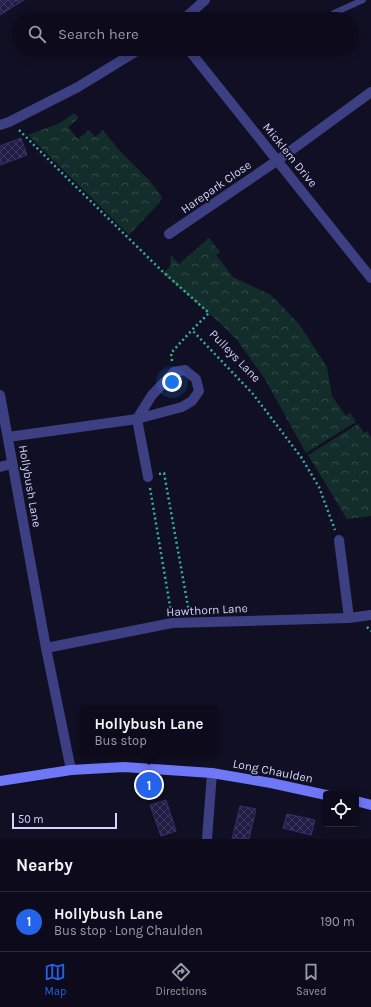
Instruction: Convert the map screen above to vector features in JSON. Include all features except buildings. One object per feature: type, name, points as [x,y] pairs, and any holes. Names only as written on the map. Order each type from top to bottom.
[{"type":"street","points":[[192,12],[205,0]]},
{"type":"street","points":[[5,123],[78,87],[129,56]]},
{"type":"street","name":"Micklem Drive","points":[[194,56],[371,278]]},
{"type":"street","name":"Harepark Close","points":[[170,234],[278,160],[371,92]]},
{"type":"street","points":[[8,437],[137,419],[182,407],[192,401],[199,391],[196,379],[185,370],[174,372],[152,395],[137,419],[148,477]]},
{"type":"street","name":"Hollybush Lane","points":[[0,395],[46,648],[71,770]]},
{"type":"street","points":[[0,467],[12,464]]},
{"type":"street","points":[[339,540],[349,618]]},
{"type":"street","name":"Hawthorn Lane","points":[[46,648],[172,623],[349,618],[371,615]]},
{"type":"street","name":"Long Chaulden","points":[[0,781],[71,770],[124,767],[212,773],[271,782],[323,794]]},
{"type":"street","points":[[207,839],[212,773]]},
{"type":"street","points":[[359,802],[371,805]]},
{"type":"lane","points":[[336,12],[363,0]]},
{"type":"path","name":"Pulleys Lane","points":[[5,123],[25,135],[161,270],[209,312],[192,330],[253,394],[301,457],[319,487],[339,540]]},
{"type":"path","points":[[174,372],[171,353],[192,330]]},
{"type":"path","points":[[172,623],[148,477],[164,473],[191,622]]},
{"type":"green space","points":[[74,113],[79,118],[68,127],[78,139],[89,130],[95,137],[103,130],[118,149],[149,180],[162,197],[160,202],[129,235],[28,135],[60,123]]},
{"type":"green space","points":[[209,238],[220,252],[216,255],[233,277],[271,295],[299,324],[327,367],[332,396],[346,416],[350,413],[356,422],[306,453],[265,379],[237,340],[220,323],[163,274],[170,266],[171,255],[179,264]]},
{"type":"green space","points":[[358,424],[364,433],[367,431],[371,437],[371,516],[347,519],[308,455]]},
{"type":"place","name":"Hollybush Lane","points":[[149,785]]}]
